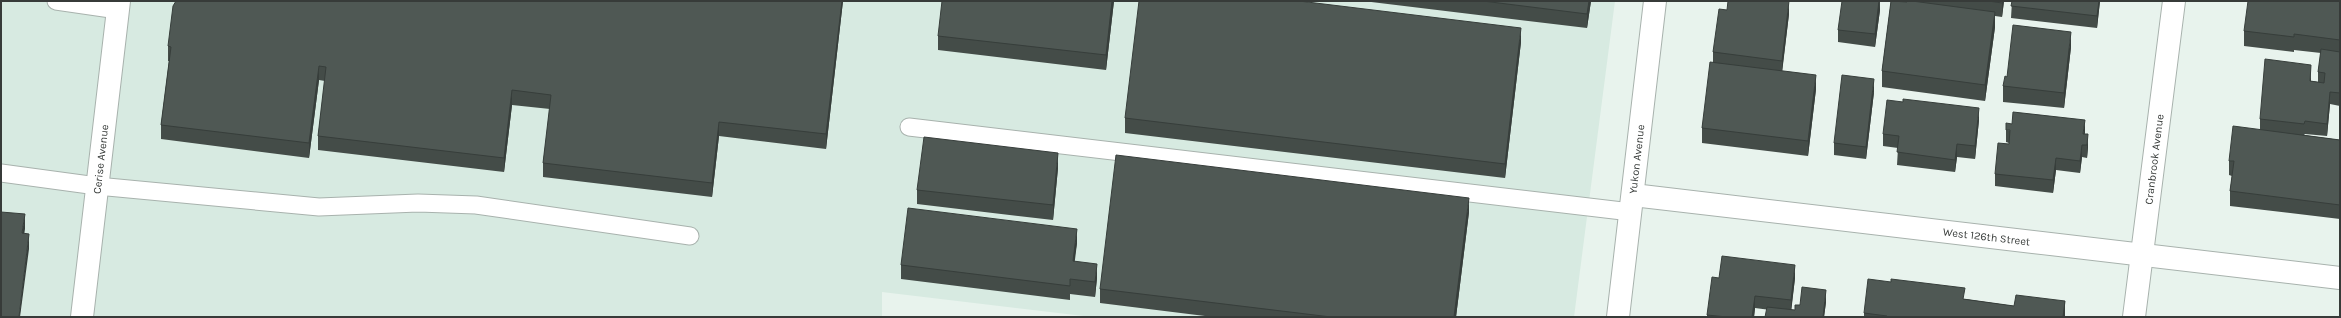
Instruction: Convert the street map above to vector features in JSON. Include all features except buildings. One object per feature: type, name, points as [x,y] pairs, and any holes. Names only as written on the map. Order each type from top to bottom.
[{"type":"street","name":"Yukon Avenue","points":[[1618,317],[1655,1]]},
{"type":"street","name":"Cranbrook Avenue","points":[[2134,317],[2174,1]]},
{"type":"street","name":"Cerise Avenue","points":[[82,317],[119,5]]},
{"type":"street","name":"West 126th Street","points":[[1632,203],[2142,254],[2340,278]]},
{"type":"lane","points":[[56,1],[119,5]]},
{"type":"lane","points":[[909,127],[1632,203]]},
{"type":"lane","points":[[1,172],[97,186],[319,207],[418,203],[476,205],[690,236]]},
{"type":"shaded area","points":[[1,1],[1615,1],[1574,317],[1092,317],[882,292],[882,317],[1,317]]}]
